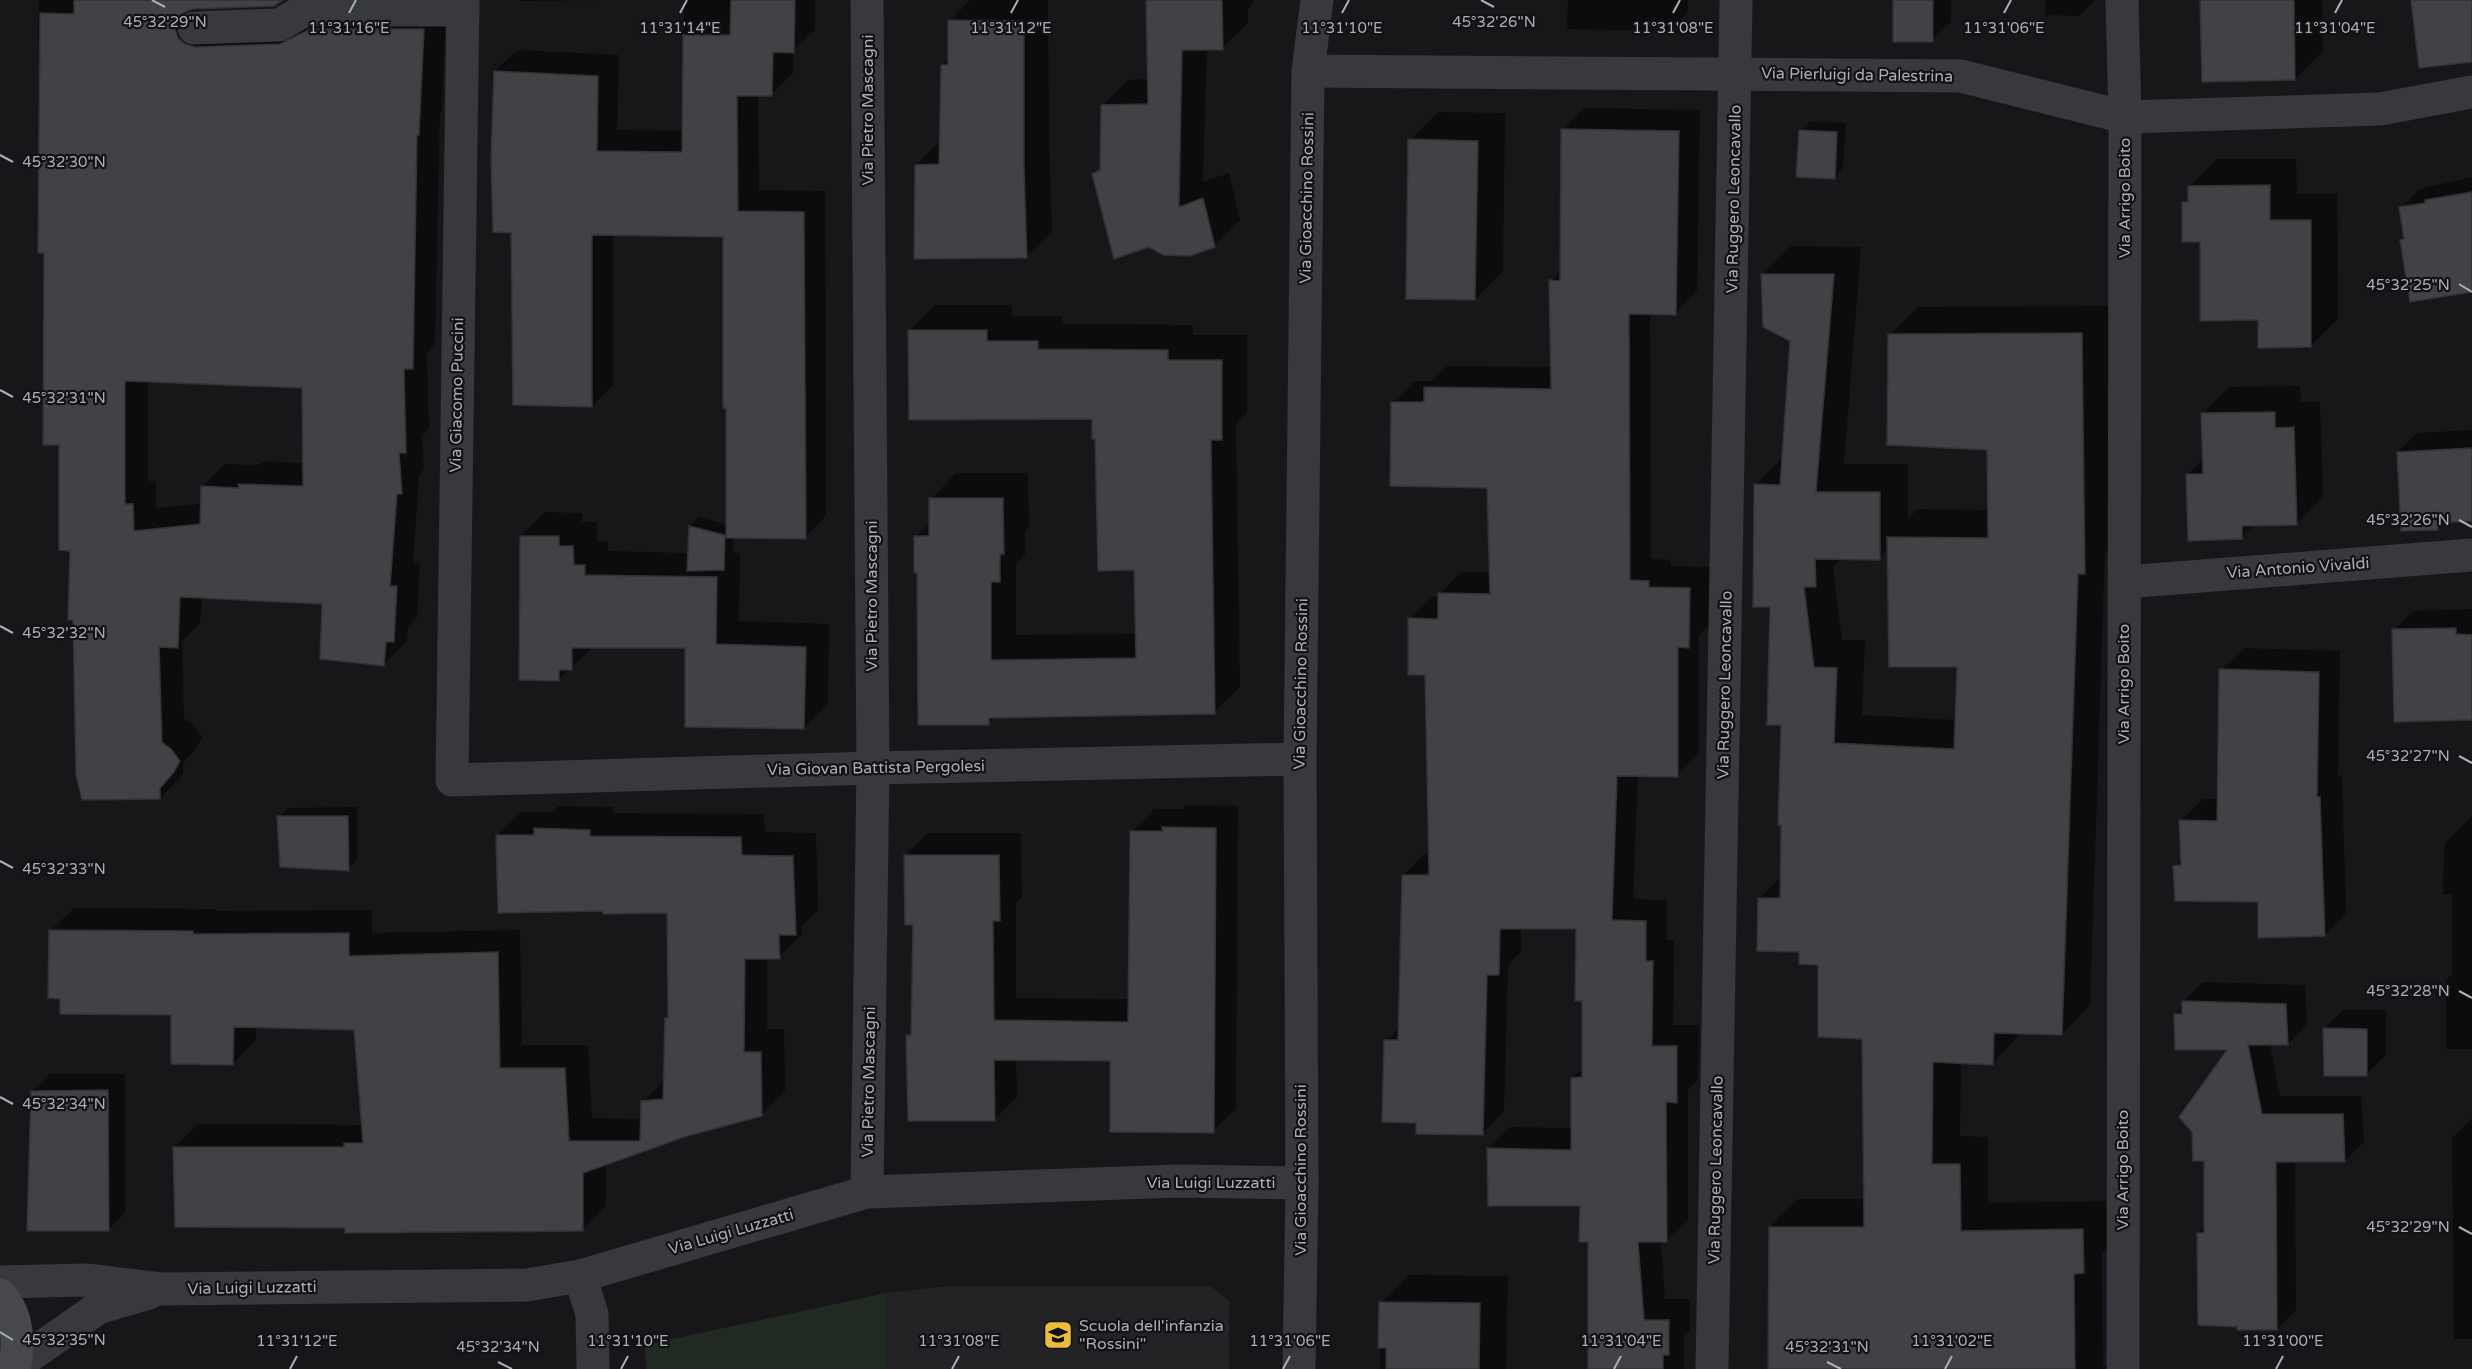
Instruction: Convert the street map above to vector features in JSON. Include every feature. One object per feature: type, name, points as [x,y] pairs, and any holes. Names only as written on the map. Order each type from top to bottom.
[{"type":"street","name":"Via Pietro Mascagni","points":[[867,0],[873,768],[867,1192]]},
{"type":"street","name":"Via Gioacchino Rossini","points":[[1299,1369],[1302,1183],[1300,759],[1308,71],[1317,0]]},
{"type":"street","name":"Via Ruggero Leoncavallo","points":[[1712,1369],[1736,0]]},
{"type":"street","name":"Via Arrigo Boito","points":[[2122,0],[2125,117],[2123,1369]]},
{"type":"street","name":"Via Giacomo Puccini","points":[[194,28],[279,25],[305,10],[463,5],[452,780]]},
{"type":"street","name":"Via Pierluigi da Palestrina","points":[[1308,71],[1961,76],[2125,117],[2380,109],[2472,92]]},
{"type":"street","name":"Via Antonio Vivaldi","points":[[2125,582],[2472,555]]},
{"type":"street","name":"Via Giovan Battista Pergolesi","points":[[452,780],[1300,759]]},
{"type":"street","name":"Via Luigi Luzzatti","points":[[0,1282],[86,1280],[162,1289],[527,1285],[580,1276],[867,1192],[1179,1181],[1302,1183]]},
{"type":"street","points":[[580,1276],[592,1314],[593,1369]]},
{"type":"street","name":"Via Luigi Luzzatti","points":[[15,1368],[98,1308],[162,1289]]},
{"type":"street","points":[[0,1295],[14,1320],[18,1343],[15,1368]]},
{"type":"shaded area","name":"Scuola dell'infanzia \"Rossini\"","points":[[949,1286],[1210,1286],[1229,1301],[1229,1369],[886,1369],[886,1293]]},
{"type":"shaded area","points":[[886,1293],[886,1369],[646,1369],[645,1345]]},
{"type":"building","points":[[74,0],[283,0],[274,6],[193,9],[185,12],[178,19],[175,29],[178,38],[185,44],[195,47],[280,44],[310,29],[424,29],[419,135],[417,135],[413,369],[404,369],[406,453],[399,453],[402,494],[397,494],[390,586],[397,586],[394,642],[386,642],[384,666],[320,659],[322,604],[180,597],[178,648],[159,647],[162,742],[180,761],[160,788],[160,799],[82,800],[76,775],[73,620],[68,620],[70,551],[59,550],[59,445],[43,445],[44,253],[38,253],[40,13],[74,14]],"holes":[[[125,381],[302,388],[303,486],[238,484],[239,488],[201,486],[200,524],[134,531],[133,504],[125,504]]]},
{"type":"building","points":[[731,0],[795,0],[794,53],[773,52],[772,96],[737,96],[738,211],[804,212],[806,539],[726,538],[723,237],[592,235],[592,407],[513,405],[511,233],[493,232],[491,158],[494,71],[598,76],[597,151],[682,152],[683,35],[730,35]]},
{"type":"building","points":[[1146,0],[1222,0],[1223,50],[1182,50],[1179,207],[1203,198],[1215,247],[1190,256],[1163,255],[1149,247],[1114,259],[1092,174],[1100,170],[1101,105],[1148,104]]},
{"type":"building","points":[[1893,0],[1933,0],[1933,42],[1893,42]]},
{"type":"building","points":[[2200,0],[2294,0],[2295,80],[2202,82]]},
{"type":"building","points":[[2411,0],[2472,0],[2472,62],[2419,68]]},
{"type":"building","points":[[948,20],[1024,21],[1024,170],[1027,258],[914,259],[915,165],[939,164],[941,65],[948,65]]},
{"type":"building","points":[[1561,129],[1679,131],[1676,315],[1629,314],[1630,580],[1649,581],[1649,587],[1690,588],[1689,648],[1678,647],[1678,777],[1617,776],[1612,920],[1646,921],[1646,961],[1653,961],[1652,1046],[1677,1046],[1677,1103],[1666,1102],[1667,1242],[1638,1242],[1644,1320],[1669,1320],[1669,1355],[1663,1355],[1663,1369],[1588,1369],[1588,1242],[1579,1242],[1580,1206],[1488,1206],[1487,1148],[1571,1150],[1571,1078],[1582,1077],[1582,1001],[1575,1001],[1576,929],[1500,929],[1499,975],[1487,975],[1483,1135],[1416,1134],[1416,1123],[1382,1122],[1384,1040],[1398,1040],[1402,875],[1429,875],[1425,675],[1408,675],[1408,618],[1438,619],[1438,593],[1490,594],[1487,488],[1390,486],[1391,402],[1424,402],[1424,387],[1551,389],[1549,280],[1560,281]]},
{"type":"building","points":[[1799,130],[1837,132],[1835,179],[1796,177]]},
{"type":"building","points":[[1408,139],[1478,141],[1475,300],[1406,299]]},
{"type":"building","points":[[2270,185],[2270,220],[2311,220],[2311,347],[2258,348],[2258,320],[2200,321],[2200,242],[2182,242],[2182,202],[2188,202],[2188,186]]},
{"type":"building","points":[[2472,192],[2472,292],[2410,302],[2400,240],[2404,239],[2399,207]]},
{"type":"building","points":[[1761,274],[1834,274],[1816,492],[1880,492],[1880,560],[1815,559],[1816,587],[1804,587],[1814,667],[1837,668],[1834,743],[1954,749],[1957,667],[1889,667],[1887,537],[1988,538],[1987,450],[1887,445],[1888,334],[2082,333],[2085,574],[2078,574],[2062,1035],[1994,1033],[1993,1065],[1933,1062],[1932,1164],[1960,1164],[1961,1231],[2083,1229],[2084,1273],[2074,1274],[2075,1369],[1768,1369],[1769,1227],[1864,1227],[1862,1039],[1818,1037],[1818,965],[1799,964],[1799,952],[1757,951],[1758,898],[1780,898],[1781,825],[1778,825],[1781,725],[1767,725],[1770,607],[1753,607],[1754,484],[1780,485],[1790,341],[1763,327]]},
{"type":"building","points":[[908,330],[987,330],[987,341],[1038,341],[1038,349],[1168,350],[1168,360],[1222,360],[1222,440],[1211,440],[1215,714],[989,718],[989,725],[918,725],[917,573],[914,573],[914,536],[929,536],[929,498],[1003,498],[1004,554],[1000,554],[1000,582],[991,582],[991,660],[1136,658],[1134,570],[1098,571],[1095,439],[1092,439],[1092,419],[909,420]]},
{"type":"building","points":[[2275,412],[2275,428],[2294,427],[2297,525],[2242,526],[2242,539],[2188,541],[2186,474],[2203,474],[2201,413]]},
{"type":"building","points":[[2472,448],[2472,521],[2437,523],[2438,530],[2401,531],[2397,452]]},
{"type":"building","points":[[689,526],[725,535],[724,570],[687,571]]},
{"type":"building","points":[[520,536],[559,536],[559,546],[573,546],[574,565],[585,565],[585,575],[717,577],[716,644],[806,647],[804,729],[685,727],[685,648],[572,648],[572,670],[559,670],[559,681],[519,680]]},
{"type":"building","points":[[2456,628],[2456,634],[2472,635],[2472,720],[2394,722],[2392,629]]},
{"type":"building","points":[[2219,669],[2319,672],[2317,797],[2320,797],[2325,936],[2258,938],[2258,902],[2175,901],[2173,866],[2181,865],[2179,820],[2217,821]]},
{"type":"building","points":[[277,816],[348,816],[349,871],[280,867]]},
{"type":"building","points":[[1162,827],[1216,828],[1214,1133],[1110,1132],[1110,1061],[994,1060],[995,1121],[908,1121],[906,1035],[911,1035],[913,925],[905,925],[904,855],[999,855],[1000,921],[993,921],[994,1020],[1128,1022],[1130,831],[1163,831]]},
{"type":"building","points":[[534,828],[590,830],[590,836],[741,837],[742,855],[793,856],[796,935],[779,935],[780,959],[745,959],[744,1052],[761,1052],[762,1116],[684,1137],[583,1173],[583,1231],[345,1233],[345,1228],[175,1227],[173,1147],[344,1147],[344,1143],[363,1143],[354,1030],[234,1027],[233,1065],[171,1064],[171,1015],[60,1014],[60,999],[48,998],[49,930],[193,931],[193,934],[349,933],[349,956],[498,952],[500,1068],[565,1068],[569,1141],[640,1141],[641,1101],[663,1099],[665,1018],[668,1018],[667,913],[603,914],[603,911],[498,913],[496,835],[534,835]]},
{"type":"building","points":[[2182,1001],[2286,1004],[2288,1045],[2248,1045],[2262,1114],[2343,1114],[2345,1162],[2276,1162],[2277,1330],[2237,1330],[2237,1327],[2198,1325],[2197,1233],[2204,1233],[2204,1161],[2193,1161],[2192,1132],[2179,1117],[2227,1050],[2175,1050],[2174,1014],[2182,1014]]},
{"type":"building","points":[[2323,1028],[2367,1029],[2367,1076],[2324,1076]]},
{"type":"building","points":[[108,1090],[109,1231],[27,1231],[31,1091]]},
{"type":"building","points":[[1379,1302],[1480,1303],[1479,1369],[1386,1369],[1386,1348],[1378,1348]]},
{"type":"place","name":"Scuola dell'infanzia \"Rossini\"","points":[[1058,1335]]}]
